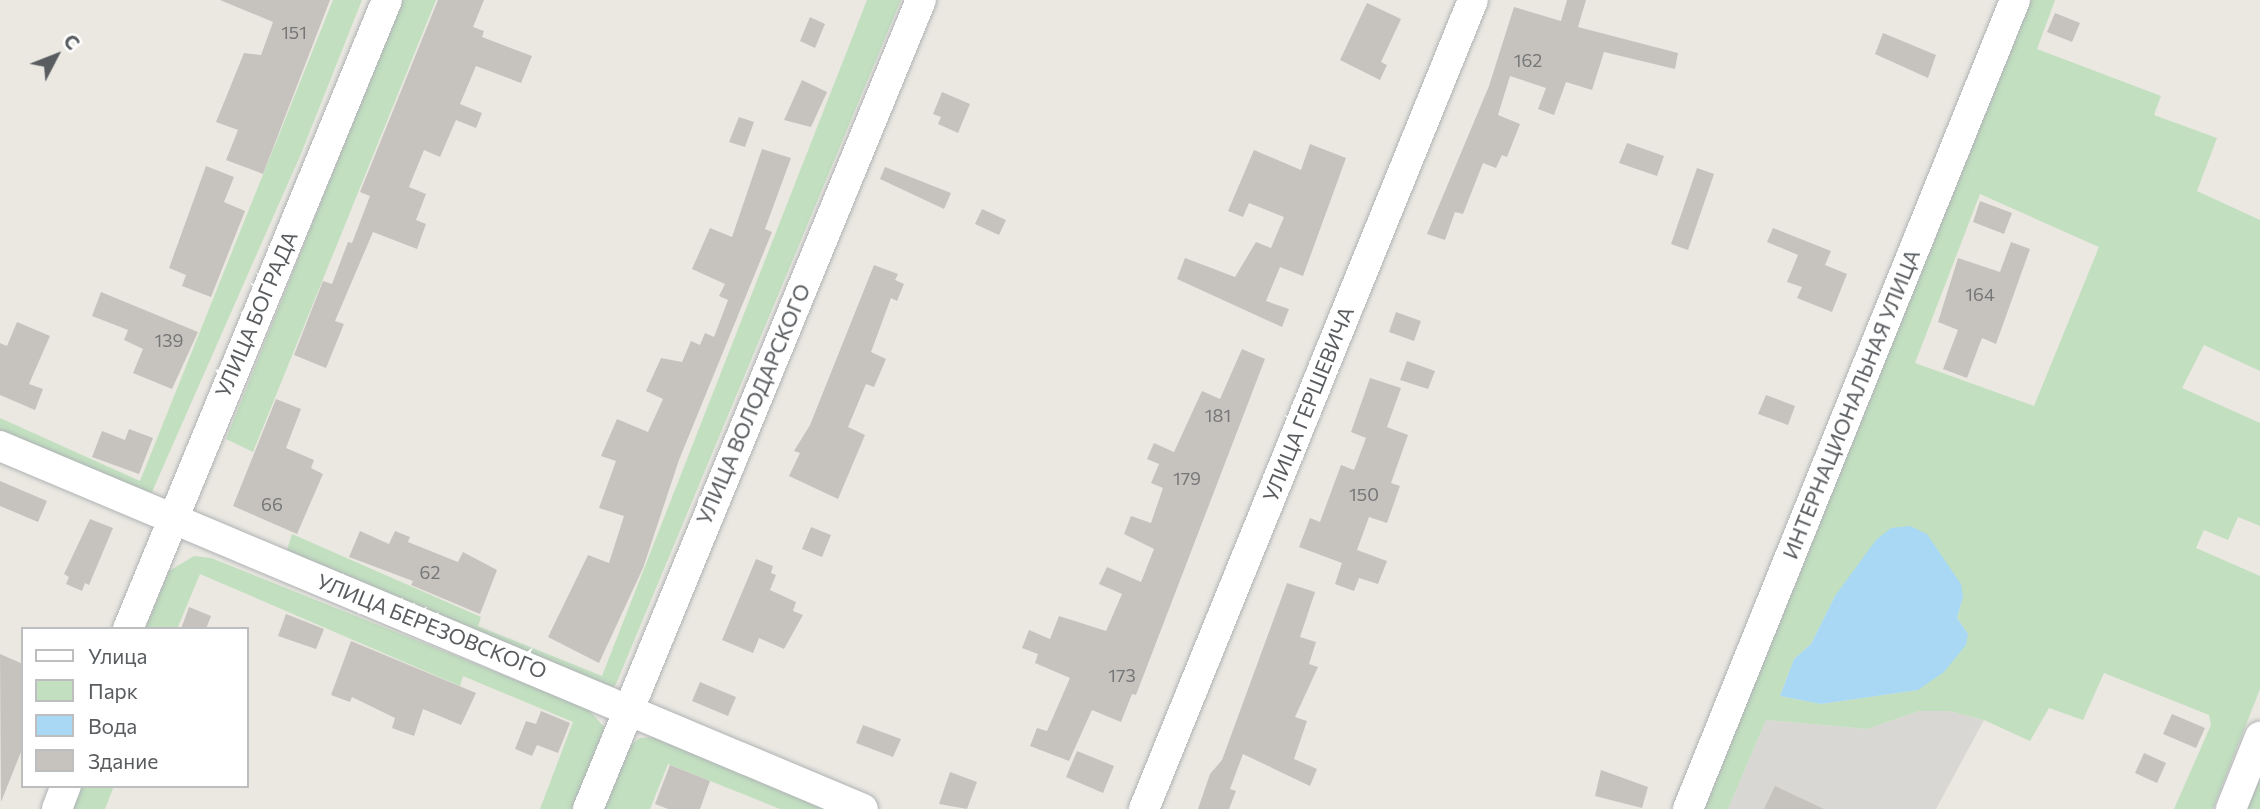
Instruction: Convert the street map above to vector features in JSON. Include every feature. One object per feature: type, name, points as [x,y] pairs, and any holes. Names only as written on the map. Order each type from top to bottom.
[{"type":"street","name":"УЛИЦА БОГРАДА","points":[[129,627],[387,0]]},
{"type":"street","name":"УЛИЦА ВОЛОДАРСКОГО","points":[[588,809],[921,0]]},
{"type":"street","name":"УЛИЦА ГЕРШЕВИЧА","points":[[1144,809],[1473,0]]},
{"type":"street","name":"ИНТЕРНАЦИОНАЛЬНАЯ УЛИЦА","points":[[1688,809],[2015,0]]},
{"type":"street","name":"УЛИЦА БЕРЕЗОВСКОГО","points":[[0,446],[171,520],[628,707],[863,809]]},
{"type":"street","points":[[2231,809],[2260,737]]},
{"type":"street","points":[[57,809],[65,788]]},
{"type":"shaded area","points":[[1919,711],[1949,711],[1984,720],[1936,809],[1728,809],[1766,720],[1867,729]]},
{"type":"green space","points":[[333,0],[362,0],[300,156],[148,501],[0,436],[0,418],[140,481]]},
{"type":"green space","points":[[402,0],[436,0],[253,452],[226,439]]},
{"type":"green space","points":[[867,0],[901,0],[616,684],[610,690],[471,637],[287,550],[292,534],[481,617],[478,626],[602,676]]},
{"type":"green space","points":[[2015,0],[2055,0],[2037,49],[2161,96],[2154,115],[2217,138],[2197,191],[2260,220],[2260,371],[2204,345],[2182,388],[2260,423],[2260,526],[2238,517],[2228,540],[2204,530],[2196,548],[2260,576],[2260,689],[2213,809],[2174,809],[2211,725],[2209,715],[2104,673],[2083,720],[2049,708],[2030,741],[1984,720],[1949,711],[1919,711],[1867,729],[1766,720],[1728,809],[1702,809]],"holes":[[[1980,194],[2099,247],[2034,406],[1915,363]],[[1854,573],[1963,597],[1957,618],[1968,634],[1918,690],[1821,704],[1780,696],[1794,659],[1811,644],[1835,596]]]},
{"type":"green space","points":[[194,556],[211,558],[588,709],[605,728],[604,743],[580,809],[540,809],[573,722],[463,676],[460,686],[200,574],[178,627],[146,627],[169,571]]},
{"type":"green space","points":[[654,737],[827,809],[780,809],[668,764],[650,809],[603,809],[627,748],[640,738]]},
{"type":"green space","points":[[2260,774],[2260,809],[2246,809]]},
{"type":"green space","points":[[77,788],[113,788],[105,809],[69,809]]},
{"type":"water","points":[[1910,526],[1927,534],[1961,584],[1963,597],[1957,618],[1968,634],[1966,645],[1944,672],[1918,690],[1821,704],[1780,696],[1794,659],[1811,644],[1835,596],[1876,540],[1891,528]]},
{"type":"building","points":[[220,0],[330,0],[263,174],[226,160],[238,130],[216,122],[244,53],[261,55],[273,22]]},
{"type":"building","points":[[438,0],[484,0],[473,27],[484,31],[482,37],[532,56],[521,83],[476,66],[460,104],[482,113],[476,128],[456,120],[440,157],[424,150],[409,187],[426,194],[416,220],[426,224],[417,249],[373,232],[335,321],[344,324],[326,368],[294,355],[323,281],[332,284],[348,242],[352,243],[370,196],[360,192]]},
{"type":"building","points":[[1567,0],[1586,0],[1578,27],[1678,53],[1675,69],[1604,52],[1592,90],[1566,82],[1554,115],[1538,109],[1546,88],[1510,76],[1498,115],[1520,124],[1507,157],[1502,155],[1496,168],[1483,163],[1463,214],[1455,212],[1445,240],[1427,234],[1489,86],[1514,7],[1561,21]]},
{"type":"building","points":[[1367,3],[1401,19],[1381,62],[1387,65],[1380,80],[1340,60]]},
{"type":"building","points":[[2055,13],[2080,23],[2072,42],[2047,32]]},
{"type":"building","points":[[810,17],[825,24],[815,48],[800,41]]},
{"type":"building","points":[[1883,33],[1936,55],[1928,78],[1875,54]]},
{"type":"building","points":[[802,80],[827,92],[811,127],[784,120]]},
{"type":"building","points":[[942,92],[970,104],[958,133],[938,124],[941,117],[933,114]]},
{"type":"building","points":[[739,117],[754,122],[745,147],[729,142]]},
{"type":"building","points":[[1627,143],[1664,156],[1657,176],[1619,163]]},
{"type":"building","points":[[1310,144],[1346,158],[1303,276],[1280,267],[1266,301],[1289,309],[1282,327],[1177,279],[1185,258],[1235,277],[1256,242],[1271,248],[1284,217],[1249,203],[1243,217],[1228,211],[1254,150],[1301,170]]},
{"type":"building","points":[[762,149],[791,158],[765,229],[772,232],[679,460],[643,568],[599,663],[548,637],[588,555],[609,563],[624,516],[599,508],[616,461],[601,456],[617,419],[648,432],[663,399],[646,391],[661,358],[682,362],[691,341],[700,345],[705,333],[714,337],[728,300],[719,296],[725,284],[692,269],[710,228],[732,237]]},
{"type":"building","points":[[206,166],[234,177],[224,202],[245,211],[211,297],[182,286],[186,275],[169,268]]},
{"type":"building","points":[[885,167],[951,193],[944,209],[880,179]]},
{"type":"building","points":[[1697,168],[1714,174],[1688,250],[1671,244]]},
{"type":"building","points":[[1980,201],[2012,213],[2004,234],[1973,222]]},
{"type":"building","points":[[982,209],[1006,220],[999,235],[975,224]]},
{"type":"building","points":[[1773,228],[1831,251],[1825,265],[1847,274],[1832,312],[1797,298],[1802,287],[1787,282],[1798,255],[1767,242]]},
{"type":"building","points":[[2011,242],[2030,249],[1996,344],[1982,338],[1967,378],[1943,369],[1958,330],[1938,322],[1958,258],[2000,272]]},
{"type":"building","points":[[874,265],[898,274],[895,280],[904,284],[897,301],[891,298],[871,352],[886,359],[874,387],[866,384],[848,427],[865,435],[838,499],[789,476],[800,453],[794,451],[810,425]]},
{"type":"building","points":[[101,292],[198,332],[172,389],[133,373],[143,349],[124,340],[128,330],[92,316]]},
{"type":"building","points":[[1396,312],[1421,321],[1414,341],[1389,332]]},
{"type":"building","points":[[17,322],[50,336],[29,384],[43,389],[35,410],[0,395],[0,343],[7,346]]},
{"type":"building","points":[[1242,349],[1265,359],[1136,695],[1132,694],[1121,722],[1092,710],[1069,761],[1030,746],[1037,728],[1047,731],[1070,678],[1035,663],[1038,654],[1022,648],[1029,630],[1050,639],[1059,616],[1106,631],[1122,594],[1099,584],[1107,567],[1141,582],[1154,549],[1124,534],[1131,516],[1151,523],[1163,488],[1151,483],[1159,464],[1147,459],[1154,443],[1174,452],[1202,391],[1220,399]]},
{"type":"building","points":[[1407,361],[1435,371],[1428,389],[1400,380]]},
{"type":"building","points":[[1370,378],[1401,388],[1387,427],[1408,435],[1391,483],[1400,486],[1387,523],[1369,517],[1357,550],[1387,561],[1378,584],[1359,578],[1354,591],[1335,584],[1342,563],[1299,547],[1310,518],[1320,522],[1341,465],[1354,470],[1366,438],[1351,432]]},
{"type":"building","points":[[1766,395],[1795,406],[1788,425],[1758,414]]},
{"type":"building","points":[[276,399],[301,409],[286,448],[314,460],[311,468],[323,474],[297,534],[233,506]]},
{"type":"building","points":[[129,429],[153,438],[139,474],[92,457],[102,431],[125,440]]},
{"type":"building","points":[[0,481],[47,501],[38,522],[0,506]]},
{"type":"building","points":[[90,519],[113,528],[89,585],[85,583],[82,591],[66,584],[69,577],[64,574]]},
{"type":"building","points":[[811,527],[831,535],[822,557],[802,549]]},
{"type":"building","points":[[360,531],[389,544],[395,531],[410,537],[408,542],[458,562],[463,552],[497,570],[480,614],[411,585],[413,581],[349,557]]},
{"type":"building","points":[[756,559],[773,566],[771,573],[776,575],[770,590],[796,602],[793,611],[803,615],[784,649],[759,638],[753,653],[722,640]]},
{"type":"building","points":[[1287,583],[1315,592],[1300,637],[1316,642],[1309,664],[1318,667],[1295,717],[1307,721],[1294,759],[1317,769],[1310,786],[1243,754],[1230,789],[1236,791],[1229,809],[1198,809],[1210,774],[1222,760]]},
{"type":"building","points":[[189,607],[211,616],[207,627],[182,627]]},
{"type":"building","points":[[286,614],[324,629],[316,649],[278,636]]},
{"type":"building","points":[[351,641],[476,693],[461,725],[423,709],[414,736],[392,728],[395,718],[352,697],[350,702],[331,695]]},
{"type":"building","points":[[0,654],[21,663],[21,752],[1,802]]},
{"type":"building","points":[[700,682],[736,697],[728,716],[692,701]]},
{"type":"building","points":[[541,711],[570,723],[558,753],[537,745],[532,756],[515,749],[526,721],[536,724]]},
{"type":"building","points":[[2172,714],[2205,728],[2196,748],[2163,734]]},
{"type":"building","points":[[863,725],[901,739],[893,757],[856,743]]},
{"type":"building","points":[[1077,751],[1114,766],[1103,793],[1066,777]]},
{"type":"building","points":[[2144,753],[2166,763],[2157,783],[2135,773]]},
{"type":"building","points":[[670,765],[710,781],[700,809],[668,809],[655,804]]},
{"type":"building","points":[[1601,770],[1648,787],[1642,808],[1595,796]]},
{"type":"building","points":[[950,772],[977,782],[967,809],[939,804]]},
{"type":"building","points":[[1775,786],[1824,809],[1764,809]]}]
